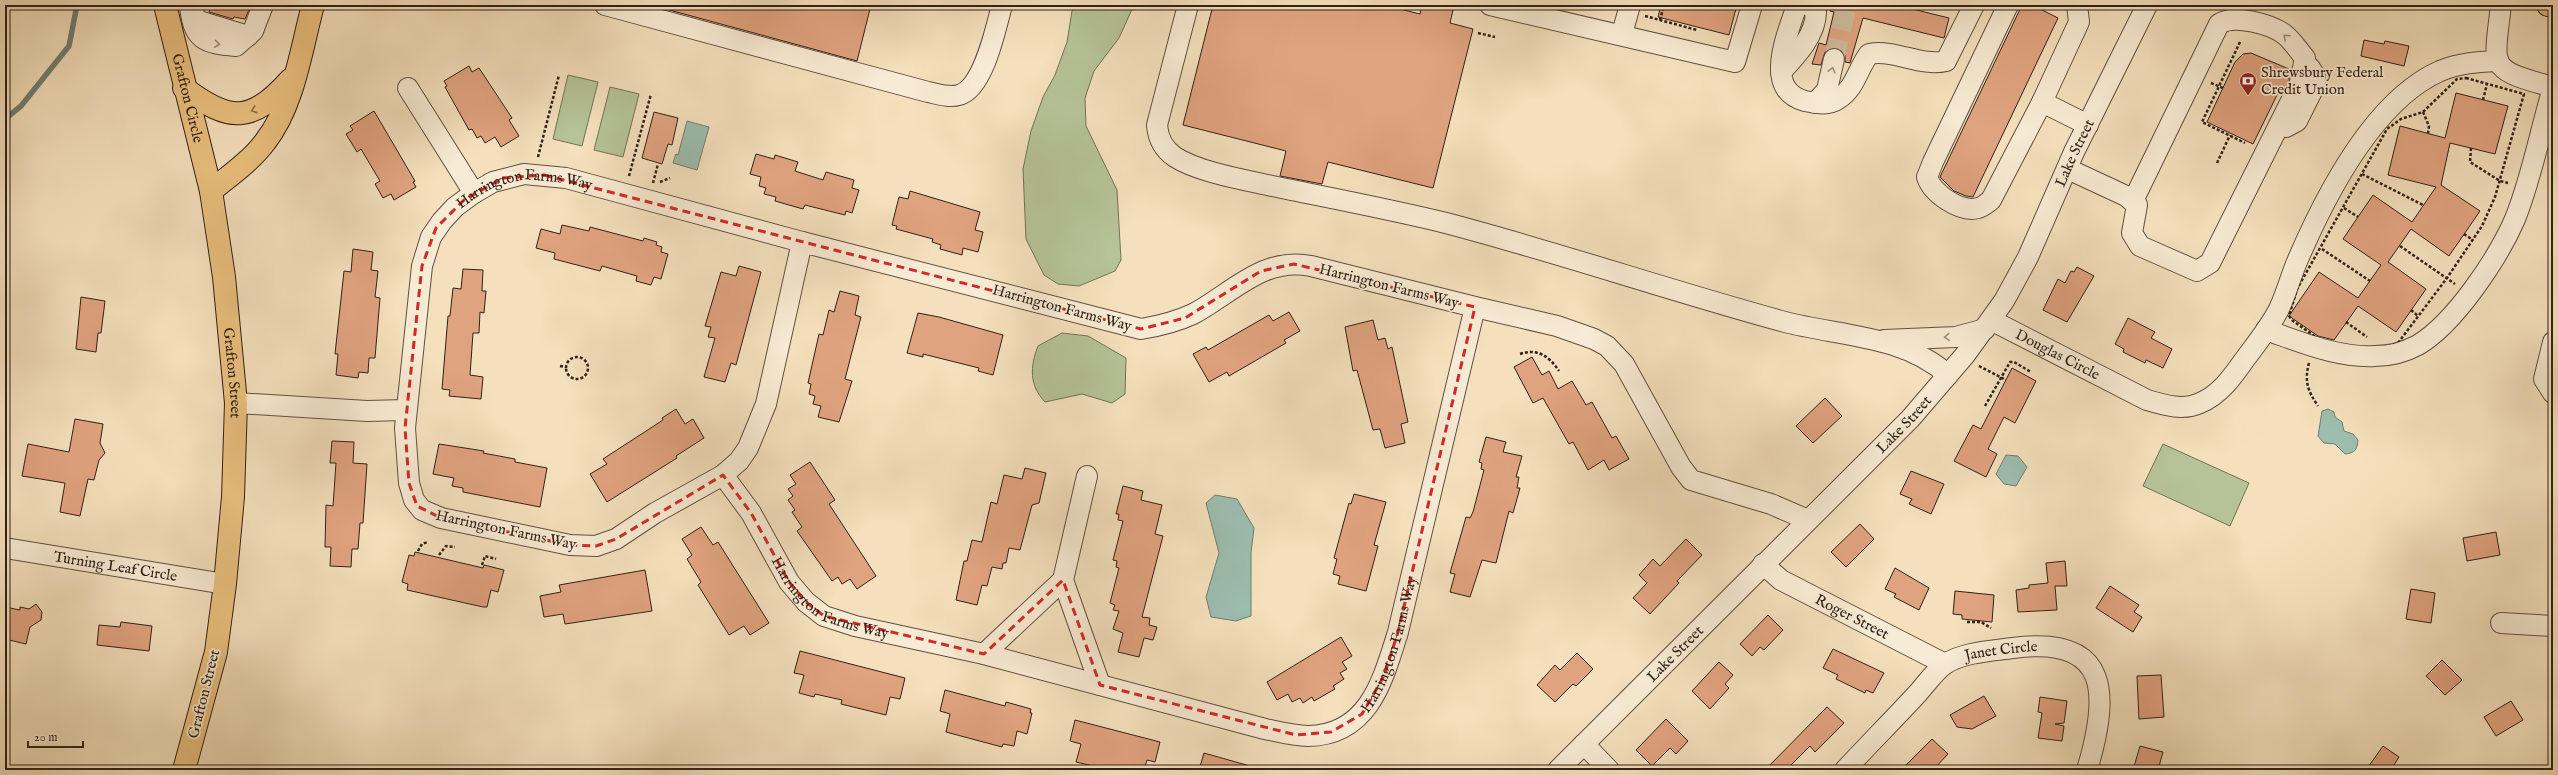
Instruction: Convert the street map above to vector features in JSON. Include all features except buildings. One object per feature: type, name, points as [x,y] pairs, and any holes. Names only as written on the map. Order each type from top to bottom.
[{"type":"main road","name":"Grafton Circle","points":[[165,5],[184,88],[211,191]]},
{"type":"main road","points":[[211,191],[253,156],[266,142],[283,114],[313,5]]},
{"type":"main road","points":[[2548,5],[2553,6]]},
{"type":"main road","points":[[184,88],[210,107],[236,113],[250,112],[272,101],[294,76]]},
{"type":"main road","name":"Grafton Street","points":[[184,770],[216,652],[225,584],[233,498],[236,403],[224,277],[211,191]]},
{"type":"street","points":[[191,5],[196,31],[208,43],[236,46],[251,31],[263,5]]},
{"type":"street","points":[[199,5],[209,14],[251,31]]},
{"type":"street","points":[[605,5],[928,92],[953,96],[965,92],[976,81],[989,50],[1002,5]]},
{"type":"street","points":[[1188,5],[1157,125],[1162,144],[1170,153],[1181,160],[1244,180],[1453,225],[1786,322],[1878,340],[1919,355],[1934,363],[1948,375]]},
{"type":"street","points":[[1490,5],[1622,34],[1735,62],[1752,5]]},
{"type":"street","points":[[1797,5],[1782,54],[1781,72],[1784,87],[1791,94],[1820,104],[1837,100],[1845,94],[1870,54],[1882,52],[1935,64],[1946,61],[1974,5]]},
{"type":"street","points":[[1781,72],[1798,54],[1816,21],[1816,12],[1809,5]]},
{"type":"street","points":[[2008,5],[1927,177],[1930,187],[1937,195],[1969,209],[1977,209],[1991,200],[2042,102],[2079,22],[2077,5]]},
{"type":"street","name":"Lake Street","points":[[1558,770],[1614,716],[1763,564],[1910,419],[1988,325],[2028,257],[2088,124],[2146,5]]},
{"type":"street","points":[[2266,330],[2313,345],[2352,355],[2376,356],[2398,353],[2428,338],[2452,315],[2470,294],[2494,256],[2515,218],[2553,87],[2516,76],[2504,69],[2497,61],[2496,42],[2501,5]]},
{"type":"street","points":[[1622,34],[1637,10]]},
{"type":"street","points":[[2133,201],[2219,24],[2223,21],[2245,20],[2270,25],[2285,35],[2302,82]]},
{"type":"street","points":[[1815,103],[1827,90],[1834,59]]},
{"type":"street","name":"Douglas Circle","points":[[1988,325],[2125,389],[2165,405],[2182,407],[2200,404],[2208,400],[2227,383],[2266,330],[2314,243],[2360,146],[2375,124],[2395,102],[2418,84],[2441,71],[2465,63],[2497,61]]},
{"type":"street","points":[[2068,169],[2133,201],[2137,205],[2132,233],[2140,246],[2197,271],[2210,262],[2259,167],[2281,130],[2302,82],[2316,76],[2315,85],[2297,121],[2281,130]]},
{"type":"street","points":[[408,88],[474,193]]},
{"type":"street","points":[[2042,102],[2088,124]]},
{"type":"street","name":"Harrington Farms Way","points":[[802,242],[766,404],[748,448],[739,461],[724,475],[609,542],[579,546],[435,517],[417,506],[412,494],[407,472],[406,410],[414,325],[424,255],[431,237],[442,221],[474,193],[493,182],[514,176],[552,176],[1141,329],[1162,326],[1185,318],[1261,271],[1294,264],[1311,266],[1569,330],[1607,346],[1624,364],[1681,467],[1691,480],[1771,504],[1808,520]]},
{"type":"street","name":"Harrington Farms Way","points":[[724,475],[751,513],[789,582],[818,613],[855,626],[984,654],[1266,730],[1310,736],[1331,732],[1350,723],[1362,714],[1384,676],[1398,632],[1475,307]]},
{"type":"street","points":[[1878,340],[1902,337],[1956,337],[1988,325]]},
{"type":"street","points":[[2553,342],[2544,379],[2553,393]]},
{"type":"street","points":[[236,403],[367,411],[406,410]]},
{"type":"street","points":[[1087,476],[1063,580],[1100,685]]},
{"type":"street","name":"Turning Leaf Circle","points":[[5,548],[225,584]]},
{"type":"street","name":"Roger Street","points":[[1763,564],[1781,580],[1945,664]]},
{"type":"street","points":[[984,654],[1063,580]]},
{"type":"street","points":[[2501,623],[2553,626]]},
{"type":"street","name":"Janet Circle","points":[[1845,770],[1945,664],[1977,652],[2034,645],[2050,646],[2080,656],[2091,666],[2098,684],[2100,712],[2097,734],[2087,770]]},
{"type":"street","points":[[1584,744],[1609,770]]},
{"type":"path","points":[[1660,20],[1664,5]]},
{"type":"path","points":[[1637,10],[1660,20],[1697,30]]},
{"type":"path","points":[[1478,33],[1495,37]]},
{"type":"path","points":[[2240,42],[2202,122],[2245,143]]},
{"type":"path","points":[[545,160],[537,159],[559,75]]},
{"type":"path","points":[[2466,78],[2524,94],[2500,181],[2482,226],[2447,278],[2398,343],[2382,348],[2341,348],[2326,344],[2293,321],[2289,316],[2294,294],[2314,243],[2360,173],[2387,130],[2401,119],[2423,112],[2457,79],[2466,78]]},
{"type":"path","points":[[2483,100],[2487,84]]},
{"type":"path","points":[[628,180],[652,94]]},
{"type":"path","points":[[2423,112],[2429,126],[2428,133]]},
{"type":"path","points":[[2217,163],[2230,135]]},
{"type":"path","points":[[2471,148],[2470,162],[2500,181]]},
{"type":"path","points":[[652,186],[658,164]]},
{"type":"path","points":[[2360,173],[2423,205]]},
{"type":"path","points":[[654,181],[663,183],[670,178]]},
{"type":"path","points":[[2464,234],[2473,240]]},
{"type":"path","points":[[2314,243],[2370,281]]},
{"type":"path","points":[[2400,246],[2447,278]]},
{"type":"path","points":[[2411,310],[2418,316]]},
{"type":"path","points":[[2346,322],[2370,339]]},
{"type":"path","points":[[2376,344],[2382,348]]},
{"type":"path","points":[[2313,345],[2305,376],[2307,389],[2318,406]]},
{"type":"path","points":[[1520,354],[1535,352],[1546,355],[1559,371]]},
{"type":"path","points":[[579,357],[585,360],[588,367],[586,374],[577,379],[570,377],[566,367],[572,359],[579,357]]},
{"type":"path","points":[[1985,406],[2010,362],[2014,362],[2031,372]]},
{"type":"path","points":[[560,366],[566,367]]},
{"type":"path","points":[[1978,366],[2006,380]]},
{"type":"path","points":[[418,551],[422,544],[428,542]]},
{"type":"path","points":[[439,555],[446,546],[455,548]]},
{"type":"path","points":[[482,565],[485,556],[496,559]]},
{"type":"path","points":[[1967,622],[1981,622],[1990,628]]},
{"type":"highlighted area","points":[[544,175],[1141,329],[1185,318],[1261,271],[1294,264],[1475,307],[1398,632],[1384,676],[1362,714],[1331,732],[1296,735],[1100,685],[1063,580],[984,654],[824,616],[806,602],[789,582],[751,513],[723,475],[616,539],[596,546],[570,545],[441,518],[417,506],[409,483],[405,428],[422,266],[436,228],[464,200],[503,178]]},
{"type":"green space","points":[[1073,5],[1134,5],[1119,38],[1094,71],[1085,98],[1086,126],[1117,190],[1121,260],[1115,271],[1079,286],[1058,284],[1044,275],[1026,239],[1023,169],[1031,131],[1043,97],[1055,75],[1067,42]]},
{"type":"green space","points":[[568,75],[598,82],[582,146],[553,139]]},
{"type":"green space","points":[[610,87],[639,94],[623,157],[594,150]]},
{"type":"green space","points":[[1062,333],[1088,336],[1126,358],[1125,394],[1112,403],[1082,394],[1045,402],[1036,389],[1032,376],[1033,361],[1038,346]]},
{"type":"green space","points":[[2163,444],[2249,483],[2230,526],[2143,486]]},
{"type":"shaded area","points":[[687,121],[709,127],[697,170],[673,163],[676,154],[678,155]]},
{"type":"shaded area","points":[[2328,409],[2334,412],[2335,417],[2342,422],[2344,431],[2353,434],[2358,440],[2356,449],[2353,452],[2345,454],[2335,444],[2324,443],[2318,436],[2322,411]]},
{"type":"shaded area","points":[[2006,455],[2018,456],[2027,467],[2016,486],[2004,484],[1996,474]]},
{"type":"shaded area","points":[[1215,495],[1237,499],[1254,528],[1251,553],[1251,616],[1236,621],[1211,617],[1206,597],[1219,553],[1206,503]]},
{"type":"waterway","points":[[5,119],[21,106],[69,46],[77,5]]},
{"type":"tunnel","points":[[1834,59],[1847,5]]},
{"type":"place","name":"Shrewsbury Federal Credit Union","points":[[2248,96]]}]
